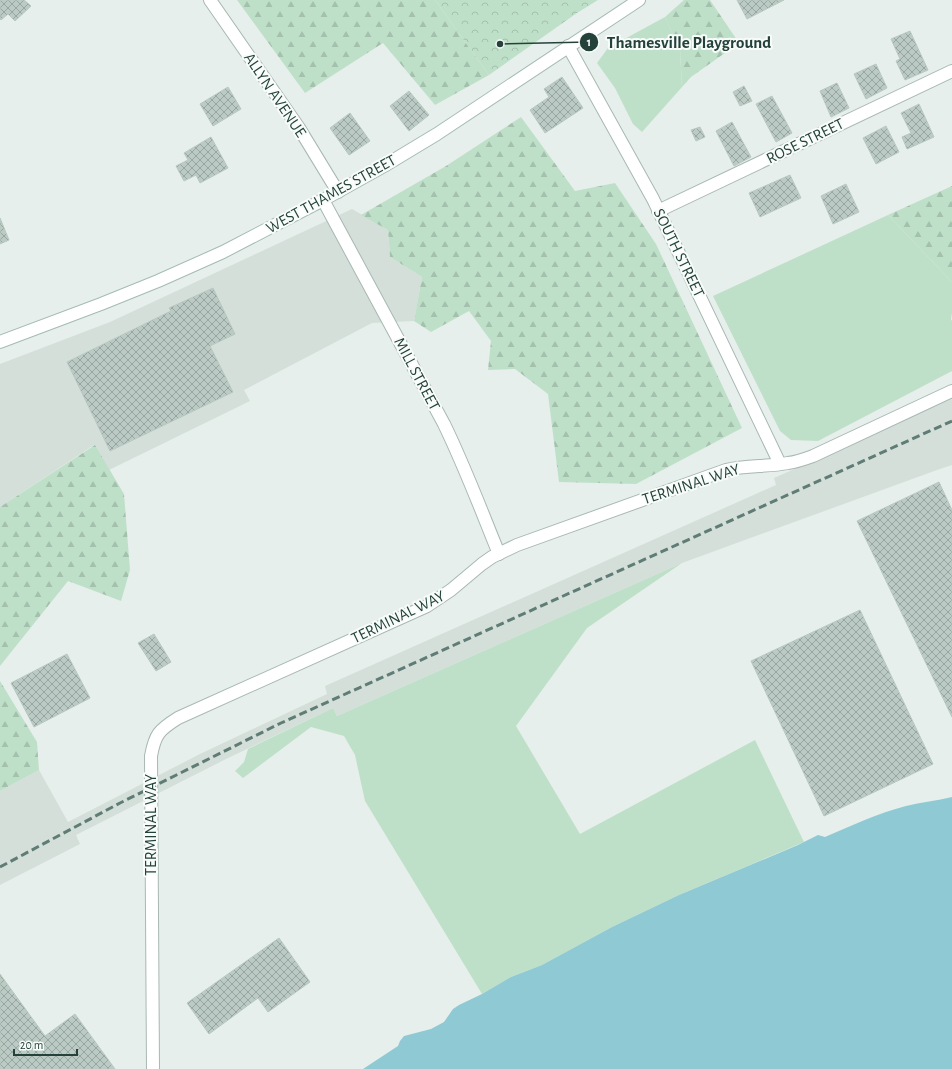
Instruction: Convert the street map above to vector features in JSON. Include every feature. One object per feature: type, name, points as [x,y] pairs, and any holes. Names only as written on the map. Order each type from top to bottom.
[{"type":"street","name":"ALLYN AVENUE","points":[[210,0],[299,128],[338,192]]},
{"type":"street","name":"WEST THAMES STREET","points":[[0,342],[158,281],[223,252],[338,192],[437,134],[638,0]]},
{"type":"street","name":"SOUTH STREET","points":[[568,46],[641,176],[780,464]]},
{"type":"street","name":"ROSE STREET","points":[[658,211],[952,71]]},
{"type":"street","name":"MILL STREET","points":[[323,200],[444,424],[470,481],[499,554]]},
{"type":"street","name":"TERMINAL WAY","points":[[153,1069],[151,756],[152,747],[156,738],[166,726],[178,718],[427,606],[451,590],[482,564],[517,545],[726,470],[737,467],[780,464],[801,460],[952,391]]},
{"type":"shaded area","points":[[352,209],[388,230],[390,257],[422,277],[414,321],[372,323],[244,390],[250,401],[109,470],[94,445],[0,507],[0,364],[110,322]]},
{"type":"shaded area","points":[[952,399],[952,465],[682,563],[337,716],[333,708],[228,758],[76,835],[80,844],[0,885],[0,791],[39,770],[68,822],[200,754],[327,694],[325,686],[776,485],[774,478]]},
{"type":"green space","points":[[237,0],[435,0],[489,75],[435,105],[383,43],[305,93]]},
{"type":"green space","points":[[435,0],[598,0],[489,75]]},
{"type":"green space","points":[[684,0],[710,0],[739,43],[691,77],[682,87],[680,50],[665,17]]},
{"type":"green space","points":[[665,17],[680,50],[682,87],[642,132],[633,124],[615,88],[597,63],[608,48]]},
{"type":"green space","points":[[521,117],[575,191],[615,183],[656,244],[742,428],[636,484],[559,482],[548,394],[515,369],[488,370],[491,341],[469,311],[431,332],[414,321],[422,277],[390,257],[388,230],[361,215],[446,166]]},
{"type":"green space","points":[[952,186],[952,282],[888,215]]},
{"type":"green space","points":[[888,215],[952,282],[952,371],[818,441],[791,440],[780,431],[713,296]]},
{"type":"green space","points":[[95,445],[124,494],[130,570],[121,601],[68,581],[0,666],[0,507]]},
{"type":"green space","points":[[682,563],[587,628],[516,726],[580,834],[755,740],[804,842],[679,895],[612,927],[542,965],[511,977],[482,994],[365,801],[355,755],[344,736],[311,727],[243,778],[235,771],[244,762],[248,749],[333,708],[337,716]]},
{"type":"green space","points":[[0,681],[37,742],[39,770],[0,791]]},
{"type":"water","points":[[952,797],[952,1069],[363,1069],[398,1046],[404,1036],[431,1029],[444,1022],[453,1009],[459,1005],[482,994],[511,977],[542,965],[612,927],[679,895],[798,845],[818,835],[825,837],[885,812]]},
{"type":"building","points":[[0,0],[24,0],[31,6],[15,21],[8,14],[1,20]]},
{"type":"building","points":[[737,0],[784,0],[747,19]]},
{"type":"building","points":[[910,31],[928,70],[905,80],[896,61],[900,59],[891,39]]},
{"type":"building","points":[[876,64],[887,88],[866,99],[854,74]]},
{"type":"building","points":[[562,77],[583,108],[545,133],[530,110],[549,97],[544,89]]},
{"type":"building","points":[[837,83],[849,108],[831,117],[820,91]]},
{"type":"building","points":[[744,86],[752,101],[740,106],[733,92]]},
{"type":"building","points":[[228,87],[241,109],[213,126],[200,104]]},
{"type":"building","points":[[409,91],[429,115],[409,131],[390,106]]},
{"type":"building","points":[[772,96],[792,133],[776,142],[756,104]]},
{"type":"building","points":[[919,104],[934,137],[907,149],[902,137],[911,133],[901,113]]},
{"type":"building","points":[[350,113],[370,141],[349,155],[330,128]]},
{"type":"building","points":[[732,122],[751,157],[734,166],[716,131]]},
{"type":"building","points":[[886,126],[899,152],[876,164],[863,138]]},
{"type":"building","points":[[700,127],[705,137],[696,141],[691,130]]},
{"type":"building","points":[[211,137],[228,168],[200,183],[196,175],[184,181],[176,166],[188,160],[184,153]]},
{"type":"building","points":[[790,175],[801,198],[760,217],[749,193]]},
{"type":"building","points":[[846,184],[859,212],[833,224],[821,196]]},
{"type":"building","points":[[0,218],[9,240],[0,244]]},
{"type":"building","points":[[213,288],[235,334],[210,346],[233,392],[110,451],[67,362],[171,311],[169,308]]},
{"type":"building","points":[[939,482],[952,510],[952,717],[857,521]]},
{"type":"building","points":[[860,610],[933,764],[824,816],[751,661]]},
{"type":"building","points":[[154,634],[171,662],[156,671],[138,643]]},
{"type":"building","points":[[67,654],[90,698],[34,727],[11,683]]},
{"type":"building","points":[[279,938],[310,982],[268,1012],[258,998],[209,1034],[187,1003]]},
{"type":"building","points":[[0,974],[45,1036],[75,1014],[115,1069],[0,1069]]},
{"type":"railway","points":[[0,867],[120,803],[281,723],[952,421]]},
{"type":"place","name":"Thamesville Playground","points":[[500,44]]}]
